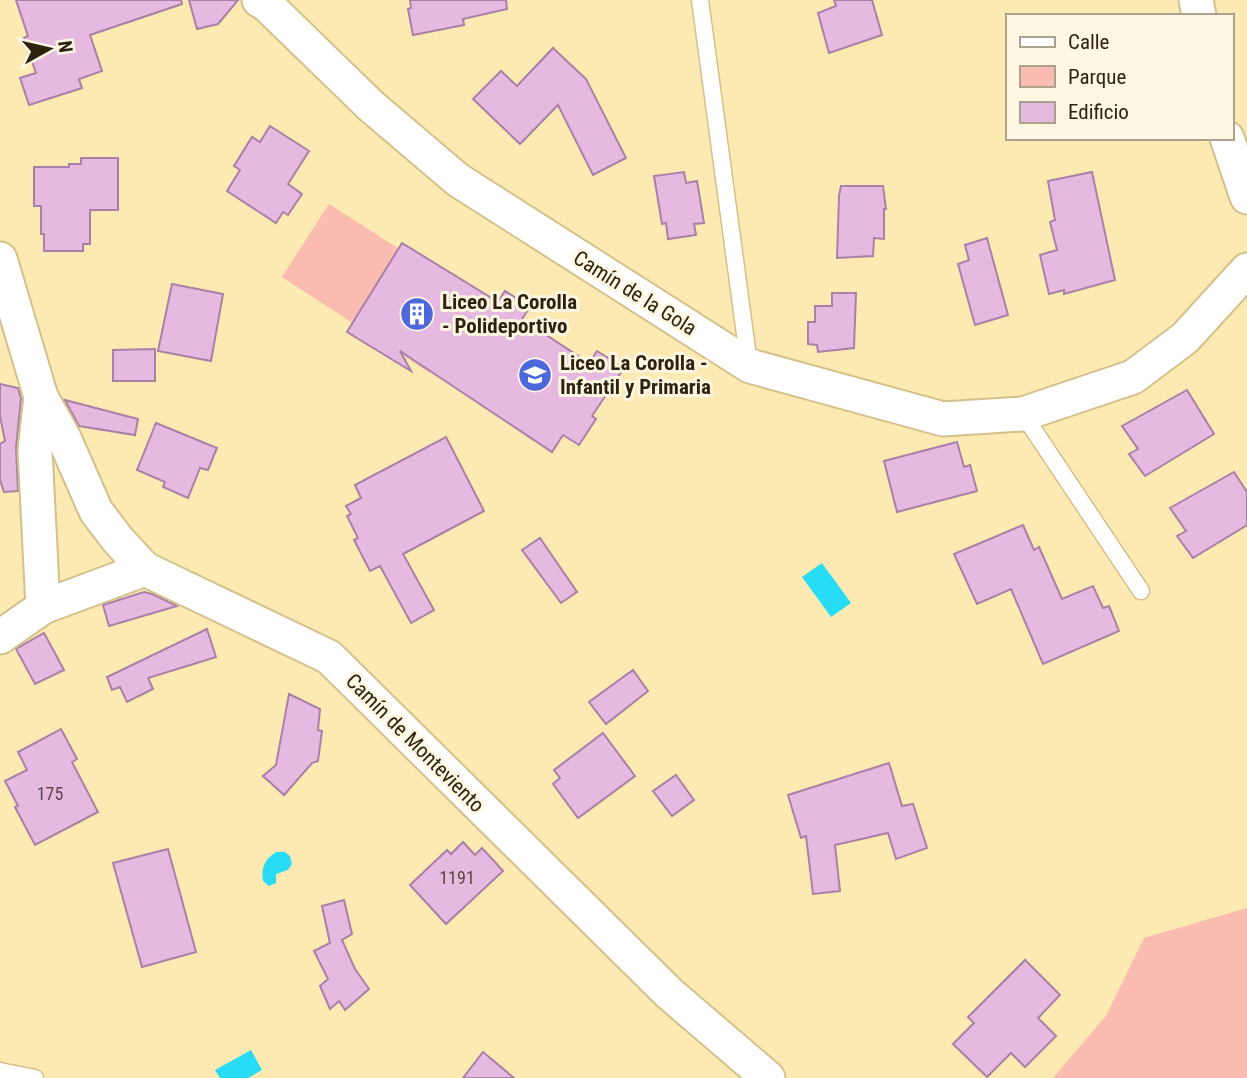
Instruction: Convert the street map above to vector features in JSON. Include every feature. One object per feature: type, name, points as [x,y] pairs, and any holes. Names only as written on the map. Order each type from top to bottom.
[{"type":"street","name":"Camín de la Gola","points":[[259,0],[371,106],[458,180],[750,366],[943,419],[1023,414],[1133,377],[1185,338],[1247,270]]},
{"type":"street","points":[[1228,140],[1247,197]]},
{"type":"street","points":[[0,259],[41,397],[64,438],[96,511],[145,569],[43,607],[0,637]]},
{"type":"street","points":[[41,397],[35,450],[43,607]]},
{"type":"street","name":"Camín de Monteviento","points":[[145,569],[328,657],[669,993],[768,1078]]},
{"type":"lane","points":[[700,0],[750,366]]},
{"type":"lane","points":[[1023,414],[1141,591]]},
{"type":"lane","points":[[0,1071],[35,1078]]},
{"type":"green space","points":[[329,204],[477,299],[430,373],[282,277]]},
{"type":"green space","points":[[1247,908],[1247,1078],[1053,1078],[1106,1016],[1144,938]]},
{"type":"water","points":[[822,563],[851,603],[831,617],[802,577]]},
{"type":"water","points":[[276,852],[285,852],[290,856],[292,864],[288,870],[276,874],[276,883],[269,886],[263,881],[262,872],[266,861]]},
{"type":"water","points":[[251,1050],[262,1070],[248,1078],[220,1078],[215,1070]]},
{"type":"building","points":[[16,0],[181,0],[182,4],[90,35],[102,71],[79,79],[82,88],[29,105],[20,78],[36,73],[24,38],[28,36]]},
{"type":"building","points":[[189,0],[238,0],[218,24],[197,29]]},
{"type":"building","points":[[410,0],[506,0],[507,9],[463,19],[464,25],[413,35],[408,9],[411,8]]},
{"type":"building","points":[[834,0],[872,0],[882,35],[829,53],[818,13],[836,6]]},
{"type":"building","points":[[553,48],[586,79],[626,158],[593,175],[558,105],[520,144],[473,99],[501,71],[517,86]]},
{"type":"building","points":[[270,126],[309,151],[288,184],[302,194],[288,215],[283,212],[276,223],[227,191],[240,170],[234,166],[252,137],[260,142]]},
{"type":"building","points":[[81,158],[118,158],[118,210],[90,210],[90,244],[83,244],[83,251],[44,251],[41,206],[34,206],[34,167],[69,167],[69,164],[81,164]]},
{"type":"building","points":[[684,172],[686,183],[697,181],[704,223],[694,224],[696,235],[668,239],[666,223],[662,224],[654,176]]},
{"type":"building","points":[[1092,172],[1115,280],[1064,294],[1064,290],[1049,294],[1040,255],[1057,250],[1050,222],[1055,220],[1048,181]]},
{"type":"building","points":[[841,186],[883,186],[886,209],[884,239],[874,238],[873,256],[837,258]]},
{"type":"building","points":[[987,238],[1008,315],[975,325],[958,264],[969,260],[965,245]]},
{"type":"building","points":[[402,243],[498,302],[505,291],[530,307],[522,319],[589,363],[597,351],[624,368],[592,416],[596,419],[579,445],[563,435],[552,452],[400,351],[411,371],[347,332]]},
{"type":"building","points":[[172,284],[223,294],[211,361],[158,351]]},
{"type":"building","points":[[832,293],[856,293],[854,348],[818,352],[817,345],[808,344],[808,322],[815,322],[815,306],[832,306]]},
{"type":"building","points":[[155,349],[155,381],[113,381],[113,350]]},
{"type":"building","points":[[0,384],[18,388],[21,399],[16,448],[18,491],[4,492],[0,480],[0,444],[5,441],[0,416]]},
{"type":"building","points":[[1187,390],[1214,434],[1145,476],[1129,454],[1138,449],[1122,426]]},
{"type":"building","points":[[65,400],[138,419],[135,435],[79,426]]},
{"type":"building","points":[[156,423],[217,448],[208,470],[200,468],[188,498],[163,487],[165,482],[137,470]]},
{"type":"building","points":[[446,437],[484,511],[403,554],[434,610],[411,623],[380,566],[370,571],[354,540],[358,538],[347,516],[351,514],[346,506],[361,498],[355,485]]},
{"type":"building","points":[[957,442],[964,467],[970,465],[977,491],[897,512],[884,461]]},
{"type":"building","points":[[1234,472],[1247,492],[1247,525],[1193,558],[1177,536],[1186,531],[1170,508]]},
{"type":"building","points":[[1023,525],[1034,550],[1039,547],[1062,599],[1093,586],[1103,608],[1109,606],[1119,631],[1043,664],[1011,589],[977,604],[954,554]]},
{"type":"building","points":[[540,538],[577,592],[561,603],[522,550]]},
{"type":"building","points":[[144,592],[177,606],[109,626],[103,605]]},
{"type":"building","points":[[207,629],[216,657],[148,678],[153,689],[127,702],[120,687],[112,690],[107,677]]},
{"type":"building","points":[[44,633],[64,670],[35,684],[16,649]]},
{"type":"building","points":[[633,670],[648,691],[606,724],[589,702]]},
{"type":"building","points":[[289,694],[320,709],[318,730],[322,731],[318,761],[312,763],[284,795],[263,776],[276,765]]},
{"type":"building","points":[[61,729],[77,759],[72,762],[98,812],[35,845],[5,781],[27,770],[18,752]]},
{"type":"building","points":[[603,733],[635,776],[578,818],[553,784],[560,778],[554,770]]},
{"type":"building","points":[[889,763],[902,806],[913,804],[927,848],[896,859],[888,833],[835,845],[840,891],[813,894],[806,836],[801,838],[788,795]]},
{"type":"building","points":[[676,775],[694,800],[672,816],[653,791]]},
{"type":"building","points":[[463,842],[475,855],[482,848],[503,871],[446,924],[410,885],[447,850],[451,854]]},
{"type":"building","points":[[168,849],[196,952],[142,967],[113,863]]},
{"type":"building","points":[[344,900],[352,934],[342,940],[355,969],[369,989],[345,1010],[339,1001],[330,1009],[320,986],[328,979],[314,951],[330,943],[322,906]]},
{"type":"building","points":[[1025,960],[1060,995],[1038,1018],[1056,1036],[1025,1067],[1011,1053],[987,1077],[953,1044],[974,1023],[968,1017]]},
{"type":"building","points":[[483,1052],[514,1078],[463,1078]]},
{"type":"place","name":"Liceo La Corolla - Polideportivo","points":[[417,314]]},
{"type":"place","name":"Liceo La Corolla - Infantil y Primaria","points":[[535,375]]}]
